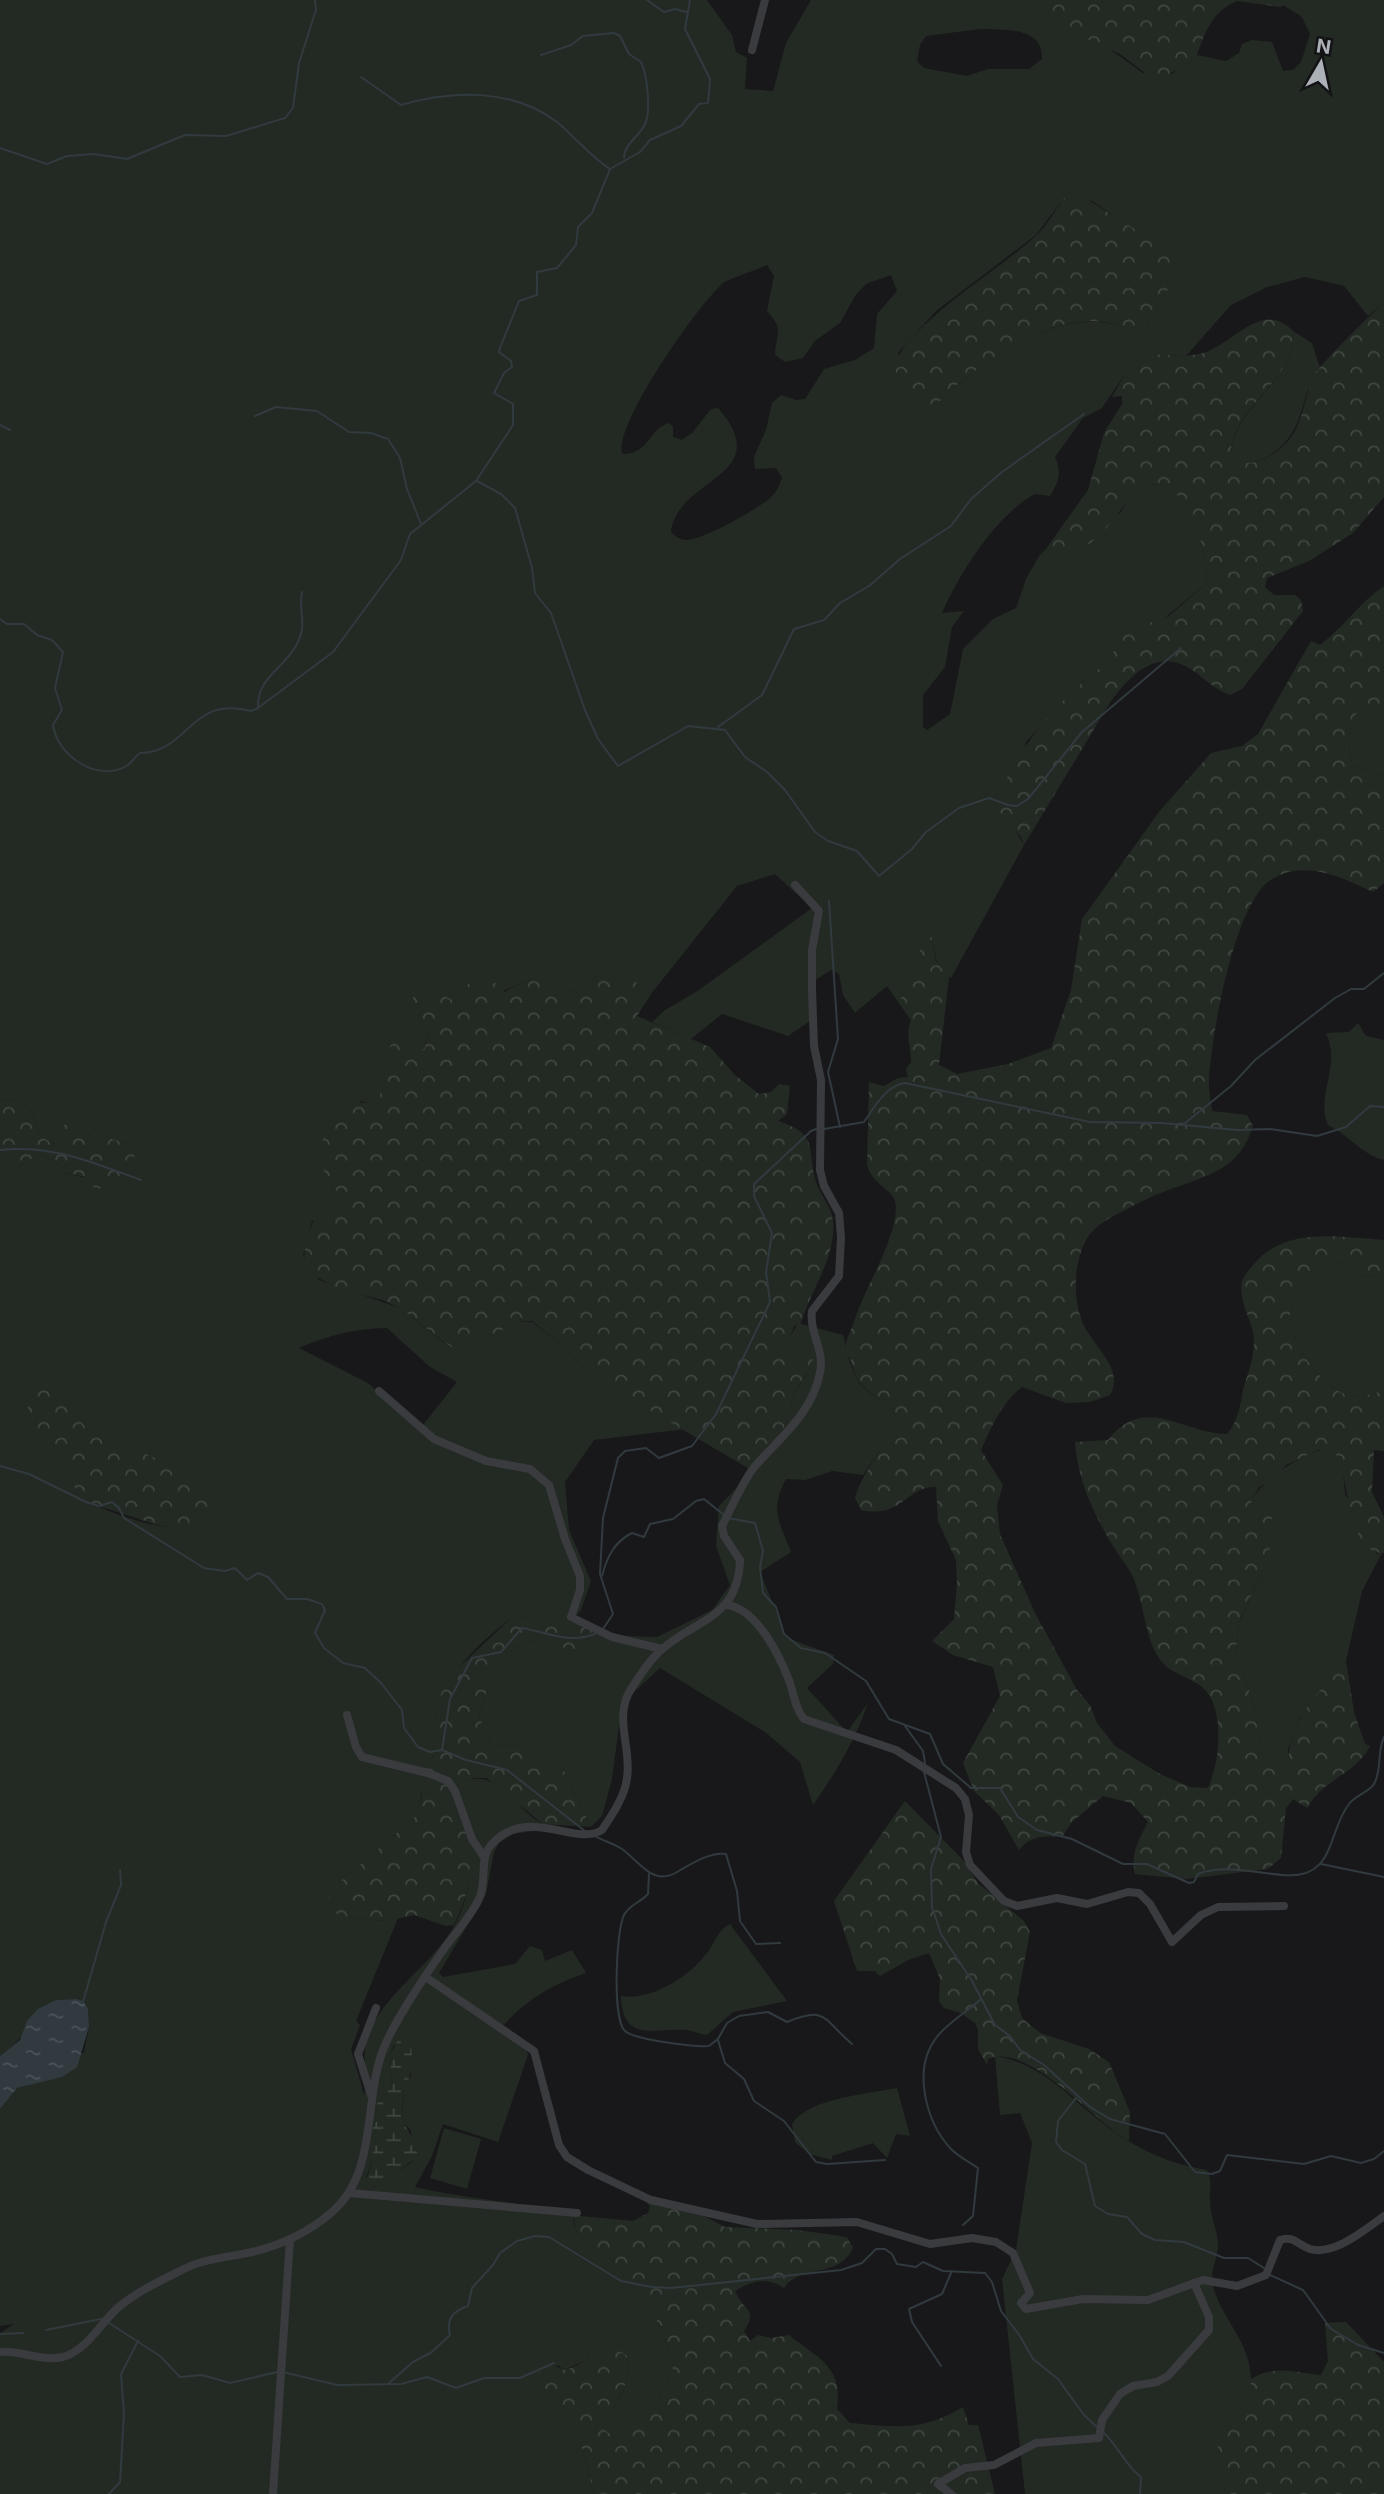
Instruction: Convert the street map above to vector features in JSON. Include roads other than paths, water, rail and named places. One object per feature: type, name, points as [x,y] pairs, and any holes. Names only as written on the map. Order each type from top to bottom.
[{"type":"street","points":[[752,50],[765,0]]},
{"type":"street","points":[[0,2351],[62,2357],[86,2342],[126,2301],[188,2267],[290,2239],[329,2215],[350,2193],[364,2157],[371,2095],[388,2039],[475,1908],[483,1891],[484,1857],[494,1841],[515,1829],[540,1826],[586,1835],[602,1830],[621,1797],[628,1777],[624,1703],[640,1675],[662,1649],[727,1605],[735,1591],[740,1560],[724,1536],[722,1526],[755,1466],[785,1438],[816,1387],[822,1353],[813,1330],[812,1311],[835,1283],[841,1267],[840,1219],[820,1170],[821,1080],[814,1046],[812,989],[812,950],[819,911],[816,904],[795,885]]},
{"type":"street","points":[[379,1391],[434,1439],[486,1461],[524,1467],[537,1473],[552,1493],[565,1539],[579,1568],[580,1590],[571,1617],[611,1637],[662,1649]]},
{"type":"street","points":[[727,1605],[743,1609],[756,1620],[784,1669],[804,1718],[896,1750],[956,1788],[965,1799],[969,1815],[966,1852],[970,1865],[1004,1901],[1017,1906],[1052,1898],[1087,1904],[1129,1892],[1139,1893],[1150,1904],[1172,1942],[1201,1915],[1218,1907],[1283,1906]]},
{"type":"street","points":[[347,1714],[356,1747],[362,1757],[428,1773],[448,1781],[455,1791],[472,1839],[484,1857]]},
{"type":"street","points":[[427,1978],[534,2051],[555,2135],[567,2157],[651,2200],[766,2225],[857,2222],[930,2244],[972,2238],[996,2242],[1013,2253],[1026,2278],[1030,2294],[1021,2303],[1026,2309],[1083,2299],[1148,2300],[1203,2280],[1241,2285],[1266,2275],[1280,2240],[1292,2238],[1313,2250],[1324,2249],[1360,2234],[1384,2216]]},
{"type":"street","points":[[371,2095],[358,2054],[361,2040],[376,2008]]},
{"type":"street","points":[[350,2193],[578,2213]]},
{"type":"street","points":[[273,2494],[290,2239]]},
{"type":"street","points":[[951,2494],[939,2484],[958,2470],[991,2467],[1036,2442],[1099,2438],[1102,2420],[1120,2394],[1133,2386],[1157,2382],[1168,2376],[1209,2330],[1209,2317],[1194,2283]]},
{"type":"water","points":[[56,2000],[83,2001],[88,2009],[89,2027],[77,2067],[62,2077],[17,2088],[0,2109],[0,2056],[20,2040],[27,2021],[38,2009]]},
{"type":"waterway","points":[[0,148],[47,164],[67,156],[94,154],[127,159],[185,135],[226,136],[285,118],[293,108],[299,63],[316,10],[315,0]]},
{"type":"waterway","points":[[647,0],[664,12],[675,9],[686,12]]},
{"type":"waterway","points":[[0,619],[7,624],[24,624],[37,635],[52,640],[63,652],[55,688],[62,710],[53,725],[56,736],[62,747],[81,764],[105,771],[117,770],[128,765],[140,753],[170,744],[202,717],[215,711],[230,708],[251,711],[258,708],[333,652],[401,560],[410,534],[476,481],[513,425],[513,404],[494,393],[504,373],[512,367],[511,361],[499,352],[519,301],[537,295],[537,272],[557,268],[576,245],[578,227],[592,213],[610,169],[640,152],[650,140],[681,126],[699,104],[708,103],[710,79],[685,29],[690,0]]},
{"type":"waterway","points":[[541,55],[571,45],[583,36],[614,33],[620,36],[629,54],[641,62],[648,94],[648,112],[641,130],[626,149],[624,158]]},
{"type":"waterway","points":[[361,77],[401,105],[461,95],[481,95],[521,103],[557,122],[610,169]]},
{"type":"waterway","points":[[255,416],[276,407],[317,411],[349,432],[371,433],[388,439],[400,458],[407,489],[421,524]]},
{"type":"waterway","points":[[718,727],[762,695],[794,629],[824,620],[840,603],[869,586],[900,559],[951,526],[971,499],[1002,472],[1084,414]]},
{"type":"waterway","points":[[0,425],[10,430]]},
{"type":"waterway","points":[[477,481],[501,494],[515,508],[532,568],[535,593],[551,613],[598,739],[618,766],[688,726],[725,730],[745,757],[767,772],[785,790],[815,832],[828,841],[857,851],[879,876],[912,849],[926,832],[959,808],[989,798],[1017,806],[1028,799],[1082,732],[1181,648]]},
{"type":"waterway","points":[[258,707],[262,688],[292,652],[300,637],[302,592]]},
{"type":"waterway","points":[[829,901],[838,1039],[828,1072],[840,1127]]},
{"type":"waterway","points":[[1184,1124],[1231,1086],[1255,1060],[1335,998],[1351,989],[1364,989],[1384,973]]},
{"type":"waterway","points":[[824,1129],[864,1122],[886,1093],[905,1083],[1090,1122],[1162,1123],[1237,1130],[1270,1129],[1317,1136],[1346,1127],[1370,1106],[1384,1107]]},
{"type":"waterway","points":[[603,1629],[613,1614],[600,1574],[603,1518],[618,1458],[625,1451],[646,1448],[659,1458],[692,1446],[716,1414],[770,1302],[766,1272],[772,1233],[754,1196],[754,1184],[811,1131],[819,1128]]},
{"type":"waterway","points":[[0,1150],[55,1152],[141,1180]]},
{"type":"waterway","points":[[0,1466],[29,1474],[86,1502],[99,1506],[112,1502],[124,1518],[204,1568],[225,1571],[235,1568],[247,1580],[258,1573],[268,1577],[287,1599],[307,1599],[322,1604],[325,1610],[315,1633],[324,1648],[343,1663],[365,1668],[381,1683],[402,1710],[404,1728],[418,1747],[430,1752],[442,1750],[466,1760],[507,1770],[585,1831]]},
{"type":"waterway","points":[[602,1576],[609,1556],[620,1541],[632,1533],[644,1537],[650,1524],[673,1519],[696,1501],[704,1499],[724,1515]]},
{"type":"waterway","points":[[728,1518],[755,1523],[763,1551],[760,1567],[763,1593],[776,1607],[784,1634],[801,1648],[825,1653],[866,1681],[889,1719],[930,1734],[943,1764],[971,1788],[1000,1788],[1018,1817],[1037,1830],[1072,1839],[1123,1864],[1147,1864],[1189,1883],[1194,1882],[1198,1874],[1208,1871],[1240,1870],[1300,1875],[1313,1870],[1328,1852],[1349,1804],[1374,1784],[1384,1737]]},
{"type":"waterway","points":[[442,1750],[450,1699],[472,1658],[501,1652],[522,1628],[567,1638],[595,1634]]},
{"type":"waterway","points":[[905,1726],[923,1751],[925,1763]]},
{"type":"waterway","points":[[924,1772],[941,1837],[931,1869],[932,1907],[941,1934],[972,1981],[995,2025],[1010,2036],[1020,2050],[1044,2065],[1090,2107],[1110,2119],[1165,2134],[1195,2172],[1212,2174],[1220,2171],[1227,2155],[1304,2164],[1331,2156],[1361,2163],[1374,2159],[1384,2151]]},
{"type":"waterway","points":[[593,1835],[622,1849],[647,1871],[661,1876],[668,1876],[707,1857],[726,1854],[737,1891],[740,1921],[756,1944],[780,1943]]},
{"type":"waterway","points":[[1321,1864],[1384,1877]]},
{"type":"waterway","points":[[83,2002],[106,1922],[121,1885],[120,1870]]},
{"type":"waterway","points":[[649,1874],[648,1894],[626,1912],[621,1924],[617,1993],[618,2010],[625,2031],[652,2040],[709,2046],[718,2039],[727,2023],[739,2016],[768,2012],[787,2022],[810,2015],[823,2017],[852,2044]]},
{"type":"waterway","points":[[963,2225],[973,2216],[978,2168],[951,2149],[935,2125],[925,2095],[925,2065],[929,2051],[940,2033],[981,1999]]},
{"type":"waterway","points":[[718,2040],[725,2063],[744,2079],[754,2101],[784,2121],[816,2162],[827,2164],[885,2160]]},
{"type":"waterway","points":[[1076,2098],[1058,2121],[1056,2142],[1062,2150],[1085,2164],[1095,2206],[1108,2214],[1127,2217],[1142,2234],[1155,2240],[1184,2242],[1224,2258],[1248,2258],[1264,2268]]},
{"type":"waterway","points":[[389,2383],[413,2362],[432,2352],[450,2335],[449,2324],[452,2316],[468,2306],[472,2288],[500,2253],[517,2241],[535,2236],[549,2237],[621,2281],[671,2288],[841,2270],[862,2263],[876,2249],[885,2249],[892,2254],[897,2264],[916,2267],[923,2262],[943,2271],[985,2273],[992,2282],[1001,2311],[1033,2359],[1058,2379],[1084,2415],[1098,2428]]},
{"type":"waterway","points":[[941,2366],[912,2322],[909,2309],[942,2294],[951,2273]]},
{"type":"waterway","points":[[1270,2275],[1303,2290],[1331,2329],[1358,2345],[1384,2353]]},
{"type":"waterway","points":[[46,2330],[101,2319]]},
{"type":"waterway","points":[[109,2323],[160,2356],[180,2377],[202,2375],[230,2383],[277,2372]]},
{"type":"waterway","points":[[0,2334],[23,2333]]},
{"type":"waterway","points":[[109,2494],[120,2482],[124,2414],[121,2374],[138,2341]]},
{"type":"waterway","points":[[283,2372],[337,2385],[401,2384],[427,2377],[456,2388],[484,2378],[520,2378],[554,2363]]},
{"type":"waterway","points":[[1102,2431],[1141,2477],[1140,2494]]}]
